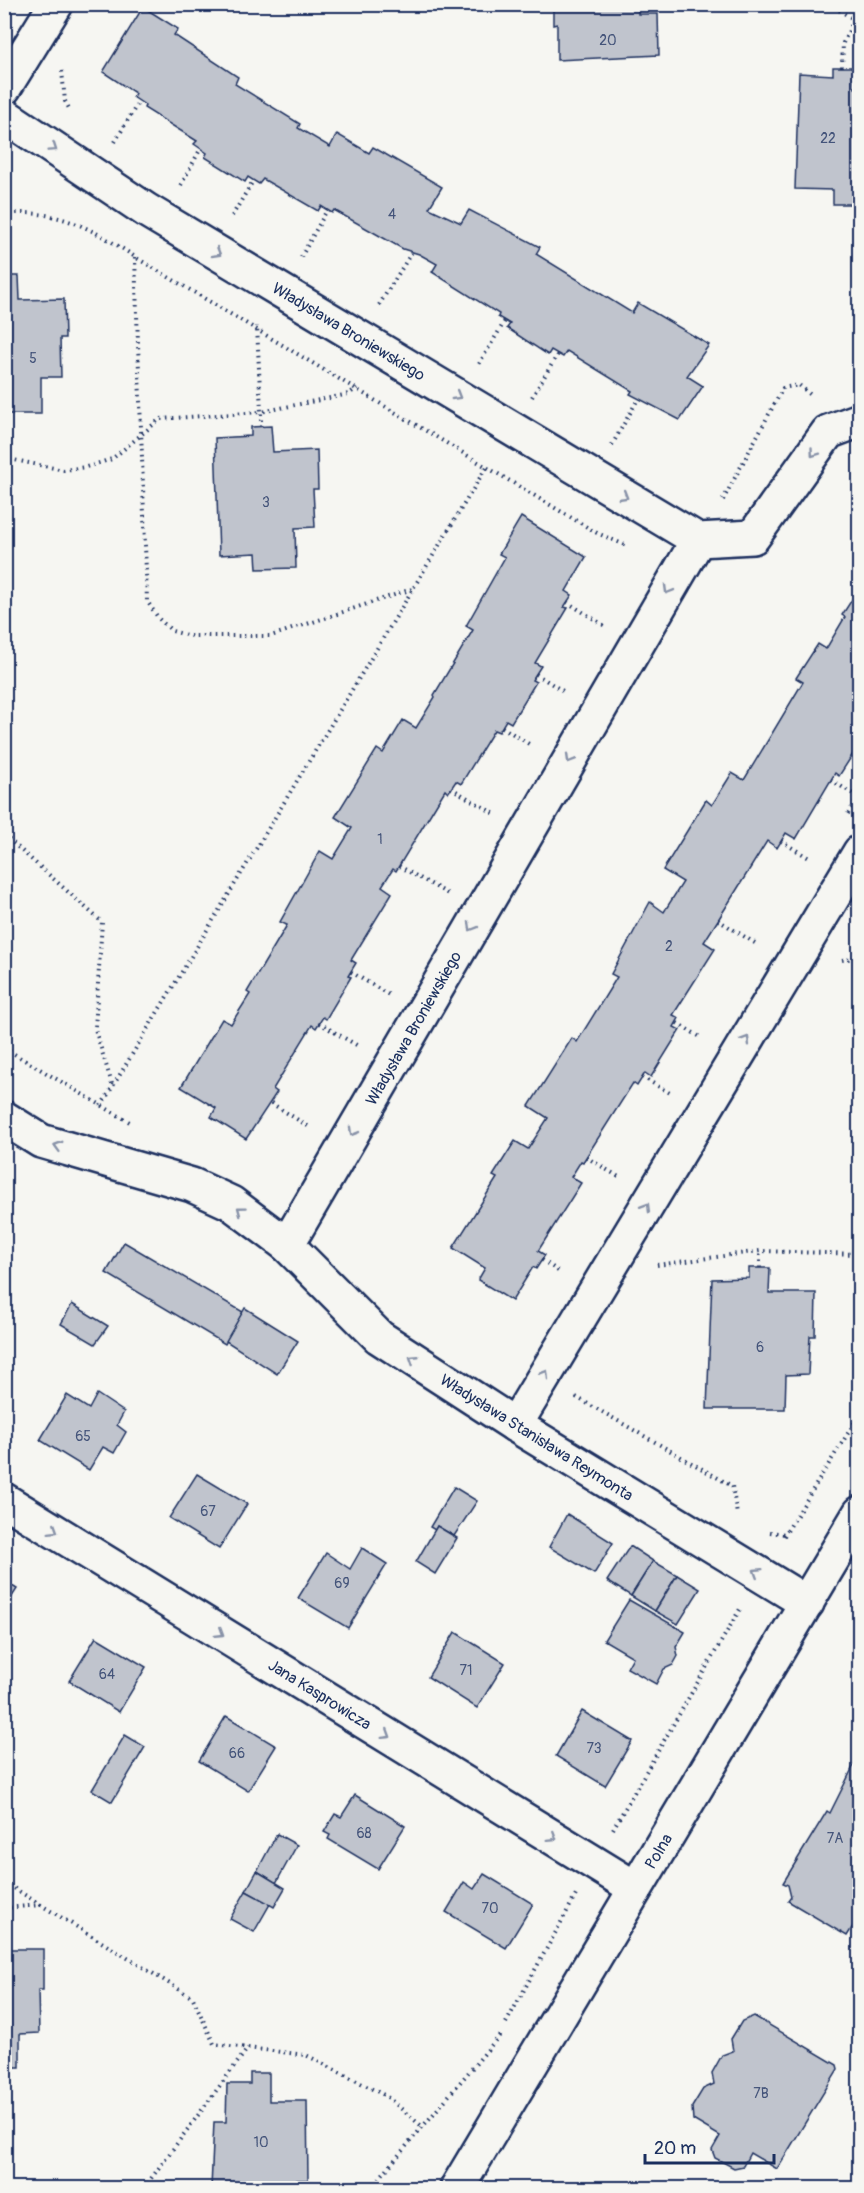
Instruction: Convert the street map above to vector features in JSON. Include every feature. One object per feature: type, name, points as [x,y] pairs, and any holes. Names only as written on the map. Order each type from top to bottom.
[{"type":"street","points":[[4,88],[13,56],[56,4]]},
{"type":"street","name":"Władysława Broniewskiego","points":[[4,115],[146,210],[698,540],[287,1245]]},
{"type":"street","points":[[698,540],[753,537],[828,432],[853,423]]},
{"type":"street","points":[[515,1425],[860,852]]},
{"type":"street","points":[[4,1118],[41,1141],[192,1185],[231,1203],[287,1245]]},
{"type":"street","name":"Władysława Stanisława Reymonta","points":[[287,1245],[379,1337],[515,1425],[807,1603]]},
{"type":"street","name":"Jana Kasprowicza","points":[[4,1500],[635,1888]]},
{"type":"street","name":"Polna","points":[[457,2188],[860,1513]]},
{"type":"path","points":[[829,4],[860,23]]},
{"type":"path","points":[[842,67],[843,43],[854,20]]},
{"type":"path","points":[[62,67],[65,101],[75,120]]},
{"type":"path","points":[[111,149],[139,101]]},
{"type":"path","points":[[177,191],[201,148]]},
{"type":"path","points":[[228,222],[254,181]]},
{"type":"path","points":[[298,263],[327,210]]},
{"type":"path","points":[[9,276],[6,214],[38,213],[62,218],[98,232],[135,257],[597,533],[636,548]]},
{"type":"path","points":[[376,310],[412,252]]},
{"type":"path","points":[[135,257],[147,601],[159,619],[172,631],[190,636],[271,636],[413,588]]},
{"type":"path","points":[[244,269],[257,328],[261,427]]},
{"type":"path","points":[[476,369],[505,321]]},
{"type":"path","points":[[521,395],[530,401],[558,354]]},
{"type":"path","points":[[716,503],[723,500],[783,388],[800,385],[853,423]]},
{"type":"path","points":[[4,458],[64,470],[86,466],[111,459],[160,418],[261,412],[349,394],[357,388]]},
{"type":"path","points":[[610,448],[638,399]]},
{"type":"path","points":[[101,1106],[487,466]]},
{"type":"path","points":[[567,602],[610,629]]},
{"type":"path","points":[[536,674],[570,696]]},
{"type":"path","points":[[502,727],[538,750]]},
{"type":"path","points":[[831,780],[858,797]]},
{"type":"path","points":[[452,788],[498,816]]},
{"type":"path","points":[[4,835],[102,922],[94,1029],[112,1085]]},
{"type":"path","points":[[781,841],[818,864]]},
{"type":"path","points":[[399,866],[450,896]]},
{"type":"path","points":[[718,920],[766,950]]},
{"type":"path","points":[[351,972],[390,996]]},
{"type":"path","points":[[319,1023],[360,1047]]},
{"type":"path","points":[[677,1023],[710,1043]]},
{"type":"path","points":[[642,1077],[677,1097]]},
{"type":"path","points":[[271,1103],[321,1134]]},
{"type":"path","points":[[586,1157],[625,1181]]},
{"type":"path","points":[[760,1251],[760,1268]]},
{"type":"path","points":[[607,1272],[760,1251],[860,1254]]},
{"type":"path","points":[[542,1260],[568,1277]]},
{"type":"path","points":[[371,2188],[424,2128],[500,2034],[594,1862],[761,1574],[860,1414]]},
{"type":"path","points":[[4,1882],[193,1998],[213,2044],[306,2055],[386,2096],[424,2128]]},
{"type":"path","points":[[4,1908],[41,1905]]},
{"type":"path","points":[[144,2188],[248,2048]]},
{"type":"building","points":[[553,4],[638,4],[638,14],[658,14],[659,55],[557,60],[557,24],[553,25]]},
{"type":"building","points":[[143,7],[178,29],[174,35],[238,77],[235,84],[300,124],[298,128],[330,147],[337,134],[369,153],[373,147],[442,187],[429,208],[461,223],[469,210],[540,247],[536,254],[632,313],[638,303],[709,345],[687,376],[703,386],[680,420],[630,394],[632,391],[567,351],[563,357],[551,350],[548,355],[507,328],[510,324],[498,317],[499,314],[432,272],[437,264],[419,254],[403,249],[334,210],[332,213],[321,206],[318,211],[263,179],[259,184],[248,177],[245,182],[205,157],[207,153],[194,144],[197,141],[144,108],[145,105],[133,97],[135,93],[103,72]]},
{"type":"building","points":[[833,67],[854,67],[855,88],[860,88],[860,204],[833,204],[833,190],[795,189],[799,73],[833,75]]},
{"type":"building","points":[[4,276],[19,276],[20,300],[64,299],[65,338],[60,338],[61,377],[41,377],[41,414],[4,414]]},
{"type":"building","points":[[271,426],[273,452],[317,450],[318,489],[313,489],[315,527],[295,528],[296,568],[257,569],[256,553],[219,555],[215,438],[251,436],[251,427]]},
{"type":"building","points":[[521,517],[586,557],[566,591],[572,595],[564,607],[568,608],[535,663],[541,666],[532,680],[536,682],[511,723],[506,720],[499,732],[494,730],[461,784],[456,781],[448,793],[445,790],[396,871],[393,869],[382,886],[392,893],[351,960],[356,963],[348,976],[351,977],[326,1019],[323,1017],[316,1028],[312,1025],[273,1089],[277,1092],[246,1139],[211,1117],[216,1108],[181,1087],[222,1019],[231,1024],[250,994],[247,992],[287,925],[280,922],[320,851],[333,859],[352,828],[335,817],[377,749],[383,753],[403,720],[416,728],[435,697],[434,695],[473,630],[466,626],[505,557],[499,554]]},
{"type":"building","points":[[860,587],[860,743],[839,776],[835,773],[796,839],[786,833],[777,848],[767,841],[704,942],[715,949],[673,1015],[679,1018],[674,1027],[680,1030],[651,1077],[645,1073],[637,1086],[633,1083],[571,1177],[581,1183],[538,1251],[545,1255],[536,1269],[533,1267],[512,1301],[478,1280],[485,1268],[453,1248],[497,1178],[493,1176],[515,1141],[528,1149],[548,1118],[529,1106],[572,1038],[577,1042],[617,977],[611,974],[650,902],[664,912],[683,882],[663,870],[706,800],[712,805],[732,773],[744,780],[803,682],[796,678],[818,644],[826,649],[845,617],[842,615]]},
{"type":"building","points":[[124,1242],[243,1312],[225,1344],[106,1273]]},
{"type":"building","points":[[749,1268],[770,1268],[769,1293],[816,1293],[815,1336],[810,1336],[808,1374],[786,1375],[785,1409],[707,1409],[712,1279],[749,1278]]},
{"type":"building","points":[[72,1304],[108,1326],[95,1344],[61,1324]]},
{"type":"building","points":[[245,1308],[298,1341],[277,1374],[226,1341]]},
{"type":"building","points":[[97,1394],[124,1412],[117,1425],[126,1432],[114,1453],[103,1447],[89,1470],[40,1440],[67,1395],[89,1409]]},
{"type":"building","points":[[197,1474],[247,1504],[219,1549],[169,1518]]},
{"type":"building","points":[[454,1487],[477,1501],[454,1536],[437,1526],[435,1530],[430,1527]]},
{"type":"building","points":[[567,1514],[613,1543],[594,1574],[549,1547]]},
{"type":"building","points":[[437,1526],[457,1538],[435,1574],[416,1562]]},
{"type":"building","points":[[630,1546],[653,1561],[631,1596],[607,1581]]},
{"type":"building","points":[[362,1548],[387,1564],[348,1628],[298,1598],[326,1553],[350,1569]]},
{"type":"building","points":[[653,1561],[677,1575],[655,1611],[631,1596]]},
{"type":"building","points":[[677,1575],[700,1589],[678,1624],[655,1611]]},
{"type":"building","points":[[4,1581],[17,1589],[4,1609]]},
{"type":"building","points":[[629,1600],[685,1632],[676,1647],[678,1656],[673,1665],[664,1669],[656,1684],[627,1668],[633,1657],[604,1640]]},
{"type":"building","points":[[455,1632],[505,1663],[477,1708],[428,1677]]},
{"type":"building","points":[[96,1637],[146,1667],[119,1712],[69,1681]]},
{"type":"building","points":[[582,1711],[632,1741],[605,1786],[556,1756]]},
{"type":"building","points":[[226,1716],[276,1746],[248,1791],[199,1761]]},
{"type":"building","points":[[125,1735],[145,1747],[112,1802],[92,1790]]},
{"type":"building","points":[[854,1765],[860,1768],[860,1862],[856,1867],[860,1880],[860,1915],[847,1936],[788,1901],[791,1897],[788,1885],[783,1883],[827,1811],[830,1813]]},
{"type":"building","points":[[355,1795],[405,1826],[378,1869],[328,1839],[330,1835],[324,1832],[335,1814],[341,1817]]},
{"type":"building","points":[[277,1834],[297,1845],[276,1883],[257,1871]]},
{"type":"building","points":[[257,1871],[285,1888],[274,1907],[246,1891]]},
{"type":"building","points":[[484,1874],[533,1904],[506,1948],[446,1912],[464,1882],[474,1889]]},
{"type":"building","points":[[246,1891],[270,1904],[254,1932],[230,1919]]},
{"type":"building","points":[[4,1949],[43,1949],[43,1990],[38,1990],[39,2033],[20,2034],[20,2067],[4,2067]]},
{"type":"building","points":[[754,2016],[837,2065],[838,2069],[777,2169],[750,2153],[743,2166],[734,2168],[715,2158],[712,2150],[720,2136],[693,2120],[692,2107],[703,2089],[714,2084],[712,2073],[722,2055],[733,2051],[731,2039],[742,2021]]},
{"type":"building","points":[[250,2073],[269,2073],[269,2101],[307,2101],[308,2180],[293,2180],[293,2188],[211,2188],[214,2122],[226,2122],[227,2084],[250,2084]]}]
